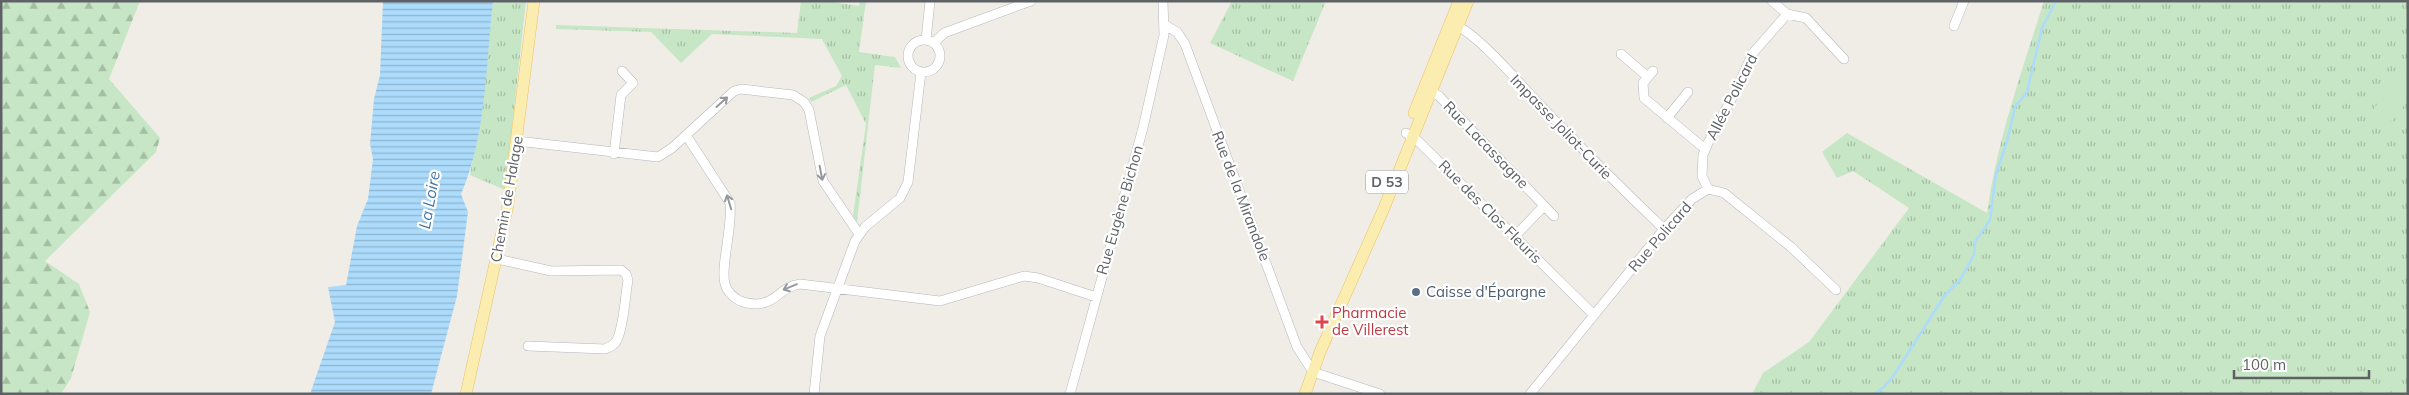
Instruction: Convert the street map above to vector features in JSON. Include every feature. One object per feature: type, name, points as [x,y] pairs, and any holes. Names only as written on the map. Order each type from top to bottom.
[{"type":"main road","name":"Chemin de Halage","points":[[466,394],[508,205],[534,1]]},
{"type":"main road","name":"D 53","points":[[1455,24],[1459,1]]},
{"type":"main road","name":"D 53","points":[[1304,394],[1372,231],[1384,208],[1409,135],[1455,24],[1468,1]]},
{"type":"street","points":[[930,1],[930,42],[940,52],[939,63],[931,70],[921,72],[912,66],[909,61],[909,50],[916,42],[930,42],[944,34],[1031,1]]},
{"type":"street","name":"Rue Eugène Bichon","points":[[1070,394],[1143,128],[1165,25],[1164,1]]},
{"type":"street","points":[[1772,1],[1787,14],[1806,18],[1844,59]]},
{"type":"street","points":[[1954,26],[1964,1]]},
{"type":"street","name":"Allée Policard","points":[[1708,189],[1702,176],[1705,149],[1753,53],[1787,14]]},
{"type":"street","name":"Impasse Joliot-Curie","points":[[1455,24],[1503,65],[1608,176],[1664,229]]},
{"type":"street","name":"Rue de la Mirandole","points":[[1165,25],[1177,32],[1185,44],[1298,347],[1313,372]]},
{"type":"street","points":[[1621,54],[1650,74],[1643,83],[1644,98],[1705,149]]},
{"type":"street","points":[[614,154],[621,95],[633,83],[622,72]]},
{"type":"street","points":[[814,394],[816,358],[820,336],[859,234],[900,198],[908,182],[921,72]]},
{"type":"street","points":[[517,141],[614,154],[658,157],[686,135],[734,91],[741,89],[799,97],[804,102],[811,118],[823,181],[859,234]]},
{"type":"street","name":"Rue Lacassagne","points":[[1428,89],[1438,96],[1554,216]]},
{"type":"street","points":[[1667,118],[1688,92]]},
{"type":"street","points":[[686,135],[726,194],[730,203],[731,224],[724,275],[726,287],[730,294],[744,302],[762,304],[773,299],[789,286],[800,284],[940,301],[1024,276],[1038,278],[1096,297]]},
{"type":"street","name":"Rue des Clos Fleuris","points":[[1409,135],[1515,236],[1594,315]]},
{"type":"street","points":[[1708,189],[1724,193],[1791,247],[1836,290]]},
{"type":"street","name":"Rue Policard","points":[[1530,394],[1664,229],[1692,199],[1708,189]]},
{"type":"street","points":[[1515,236],[1544,206]]},
{"type":"street","points":[[497,259],[551,271],[621,270],[626,274],[628,280],[620,330],[613,346],[604,349],[528,346]]},
{"type":"street","points":[[1313,372],[1380,394]]},
{"type":"green space","points":[[1,1],[140,1],[109,79],[160,138],[156,152],[45,261],[79,284],[90,312],[71,378],[61,394],[1,394]]},
{"type":"green space","points":[[493,1],[526,1],[505,190],[470,175],[480,118]]},
{"type":"green space","points":[[801,1],[826,1],[859,6],[860,1],[866,1],[859,52],[895,57],[901,68],[875,65],[857,222],[853,216],[866,124],[846,85],[811,102],[809,98],[836,86],[842,76],[822,39],[712,34],[681,63],[651,32],[556,29],[556,25],[797,33]]},
{"type":"green space","points":[[1232,1],[1326,1],[1293,81],[1210,43]]},
{"type":"green space","points":[[2044,1],[2408,1],[2408,394],[1752,394],[1763,373],[1809,342],[1909,208],[1853,171],[1837,178],[1822,152],[1847,133],[1987,213],[1991,186],[2004,132]]},
{"type":"green space","points":[[2400,71],[2408,74],[2408,88],[2403,107],[2390,122],[2381,120],[2374,109],[2394,75]]},
{"type":"water","name":"La Loire","points":[[383,1],[493,1],[480,125],[476,149],[461,194],[468,212],[457,296],[431,394],[310,394],[335,322],[328,287],[346,285],[357,226],[368,199],[373,159],[370,144],[374,99],[380,75]]},
{"type":"waterway","points":[[1874,394],[1892,378],[1945,295],[1960,280],[1974,255],[1975,242],[1990,220],[1996,174],[2006,145],[2015,107],[2027,92],[2042,28],[2056,1]]},
{"type":"place","name":"Caisse d'Épargne","points":[[1416,292]]},
{"type":"place","name":"Pharmacie de Villerest","points":[[1322,322]]}]
